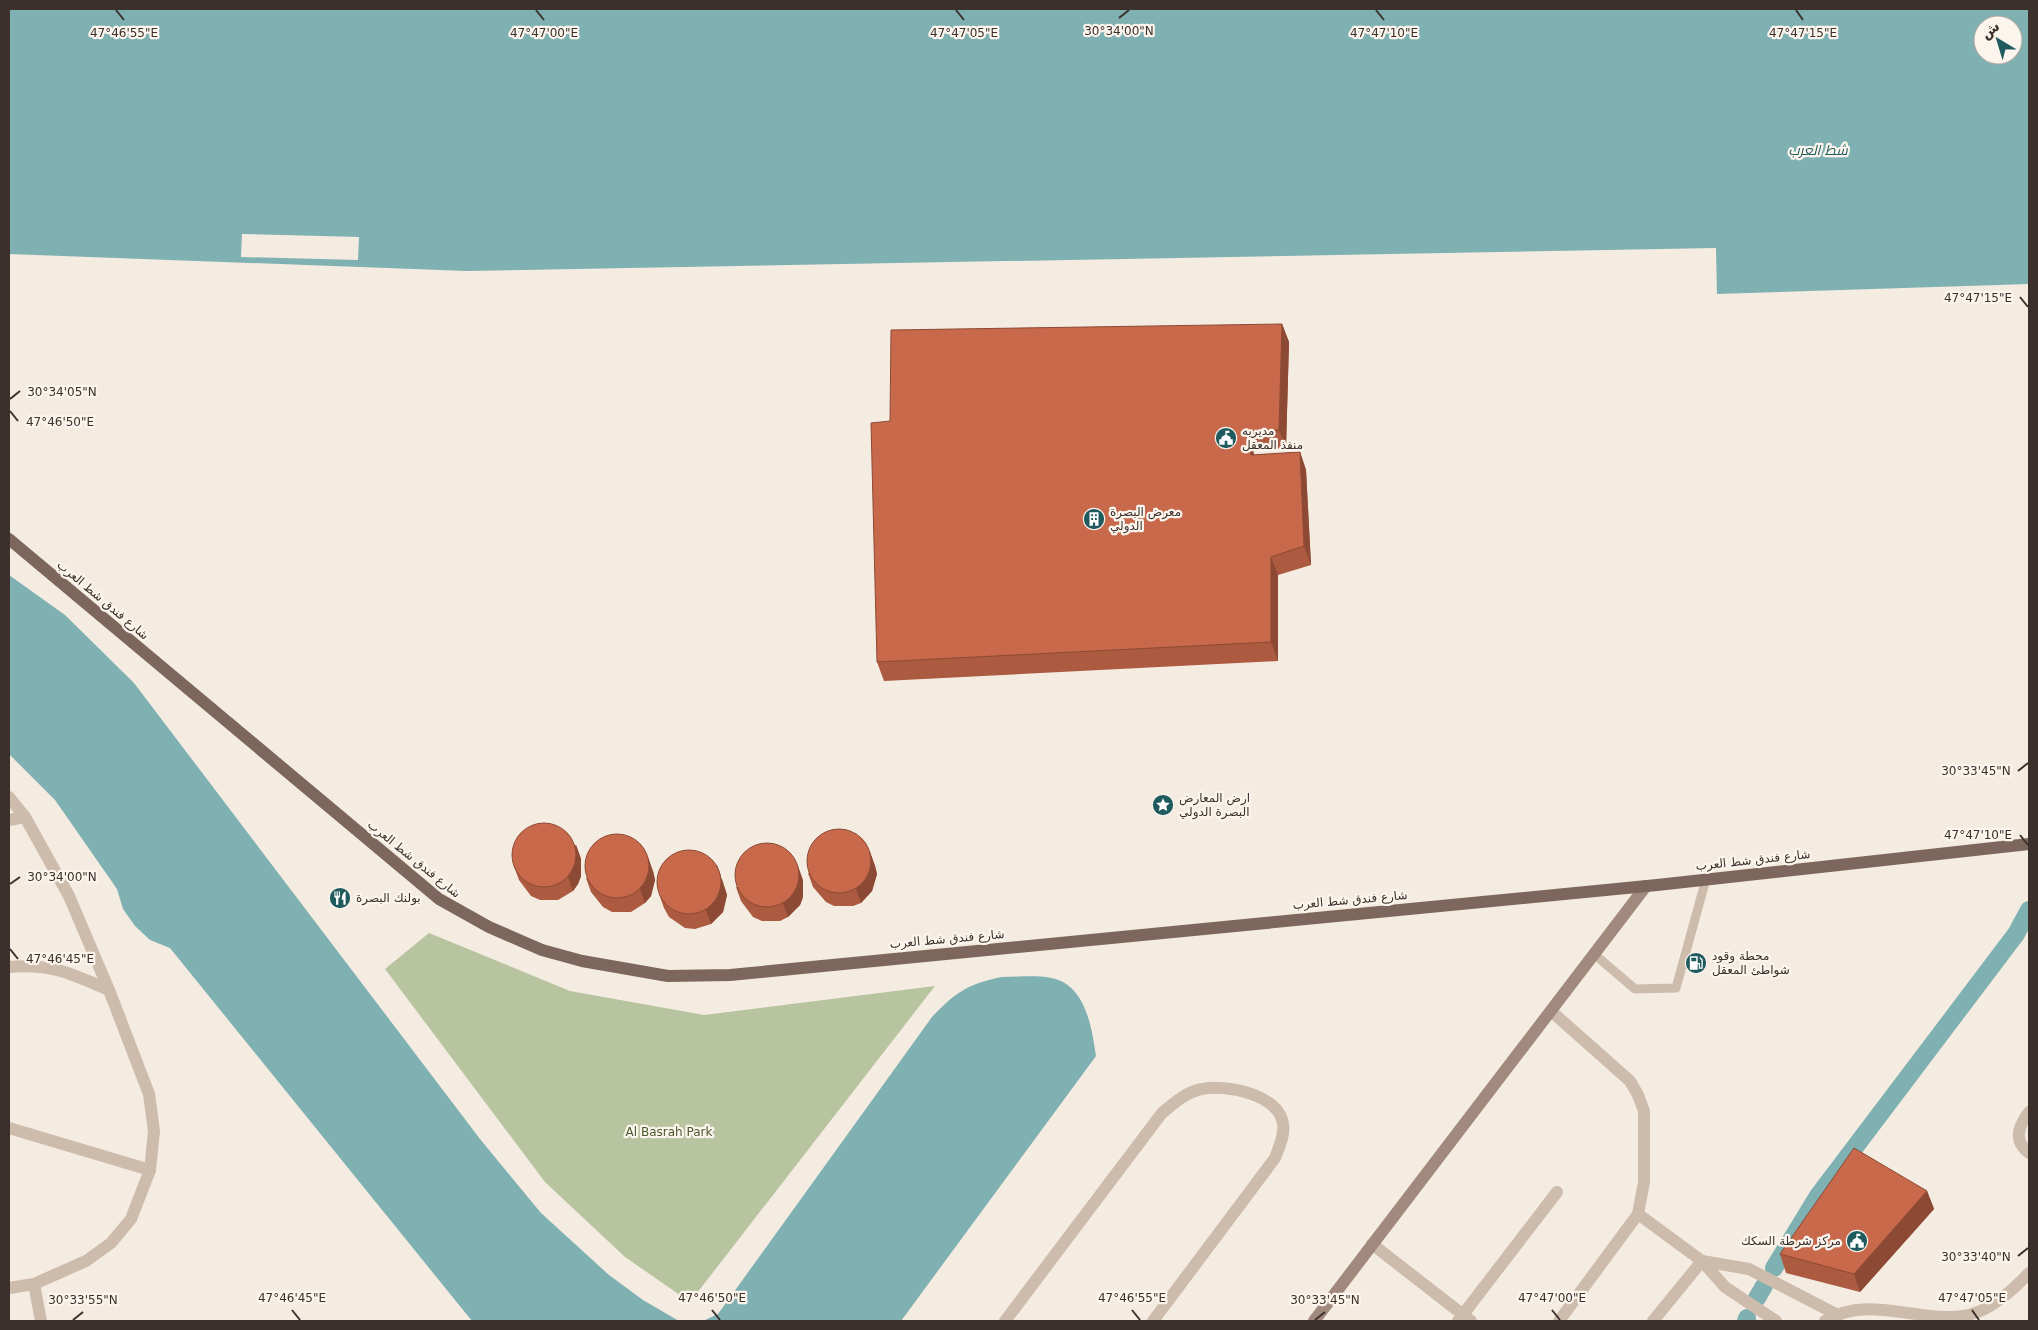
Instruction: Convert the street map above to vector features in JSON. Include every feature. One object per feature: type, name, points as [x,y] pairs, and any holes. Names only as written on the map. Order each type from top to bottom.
[{"type":"main road","name":"شارع فندق شط العرب","points":[[9,539],[438,899],[489,927],[542,950],[582,961],[668,976],[730,975],[1646,886],[2029,844]]},
{"type":"street","points":[[9,797],[25,817],[68,896],[110,990],[149,1094],[154,1132],[150,1170],[131,1219],[111,1243],[86,1261],[34,1284],[9,1288]]},
{"type":"street","points":[[9,820],[25,817]]},
{"type":"street","points":[[1314,1321],[1646,886]]},
{"type":"street","points":[[9,967],[28,965],[59,969],[110,990]]},
{"type":"street","points":[[1551,1011],[1630,1081],[1638,1095],[1644,1112],[1644,1173],[1638,1214],[1559,1321]]},
{"type":"street","points":[[1005,1321],[1162,1113],[1182,1097],[1200,1089],[1224,1087],[1246,1091],[1274,1106],[1284,1123],[1282,1139],[1276,1158],[1153,1321]]},
{"type":"street","points":[[2029,1112],[2023,1120],[2017,1138],[2020,1147],[2029,1153]]},
{"type":"street","points":[[9,1128],[150,1170]]},
{"type":"street","points":[[1372,1244],[1464,1319],[1558,1192]]},
{"type":"street","points":[[1638,1214],[1702,1261],[1725,1287],[1776,1321]]},
{"type":"street","points":[[1702,1261],[1750,1269],[1836,1314]]},
{"type":"street","points":[[1652,1321],[1702,1261]]},
{"type":"street","points":[[1825,1321],[1836,1314],[1856,1309],[1948,1317],[1968,1316],[1995,1303],[2029,1273]]},
{"type":"street","points":[[34,1284],[41,1321]]},
{"type":"lane","points":[[1594,954],[1636,988],[1676,988],[1706,879]]},
{"type":"green space","name":"Al Basrah Park","points":[[429,933],[570,991],[704,1015],[935,986],[690,1302],[625,1257],[545,1182],[385,969]]},
{"type":"water","name":"شط العرب","points":[[9,9],[2029,9],[2029,284],[1717,294],[1716,248],[467,271],[9,254]]},
{"type":"water","points":[[9,575],[65,615],[134,683],[480,1139],[541,1213],[609,1275],[643,1300],[679,1321],[472,1321],[170,948],[150,940],[135,926],[123,909],[117,889],[55,800],[9,754]]},
{"type":"water","points":[[1032,976],[1051,978],[1063,982],[1072,989],[1080,998],[1085,1009],[1096,1056],[901,1321],[703,1321],[718,1314],[932,1017],[955,995],[979,983],[1001,977]]},
{"type":"pier","points":[[242,234],[359,237],[358,260],[241,257]]},
{"type":"building","name":"معرض البصرة الدولي","points":[[1282,324],[1279,430],[1246,431],[1251,455],[1300,452],[1304,546],[1271,557],[1271,642],[877,662],[871,423],[890,421],[891,330]]},
{"type":"building","points":[[544,823],[556,825],[567,832],[574,843],[576,855],[574,867],[567,878],[556,885],[544,887],[532,885],[521,878],[514,867],[512,855],[514,843],[521,832],[532,825]]},
{"type":"building","points":[[839,829],[851,831],[862,838],[869,849],[871,861],[869,873],[862,884],[851,891],[839,893],[827,891],[816,884],[809,873],[807,861],[809,849],[816,838],[827,831]]},
{"type":"building","points":[[617,834],[629,836],[640,843],[647,854],[649,866],[647,878],[640,889],[629,896],[617,898],[605,896],[594,889],[587,878],[585,866],[587,854],[594,843],[605,836]]},
{"type":"building","points":[[767,843],[779,845],[790,852],[797,863],[799,875],[797,887],[790,898],[779,905],[767,907],[755,905],[744,898],[737,887],[735,875],[737,863],[744,852],[755,845]]},
{"type":"building","points":[[689,850],[701,852],[712,859],[719,870],[721,882],[719,894],[712,905],[701,912],[689,914],[677,912],[666,905],[659,894],[657,882],[659,870],[666,859],[677,852]]},
{"type":"building","name":"مركز شرطة السكك","points":[[1854,1148],[1927,1191],[1854,1274],[1780,1254]]},
{"type":"waterway","points":[[1774,1268],[1818,1196],[2016,934],[2029,910]]},
{"type":"waterway","points":[[1757,1298],[1764,1286]]},
{"type":"place","name":"مديريه منفذ المعقل","points":[[1226,438]]},
{"type":"place","name":"معرض البصرة الدولي","points":[[1094,519]]},
{"type":"place","name":"ارض المعارض البصرة الدولي","points":[[1163,805]]},
{"type":"place","name":"بولنك البصرة","points":[[340,898]]},
{"type":"place","name":"محطة وقود شواطئ المعقل","points":[[1696,963]]},
{"type":"place","name":"مركز شرطة السكك","points":[[1857,1241]]}]
